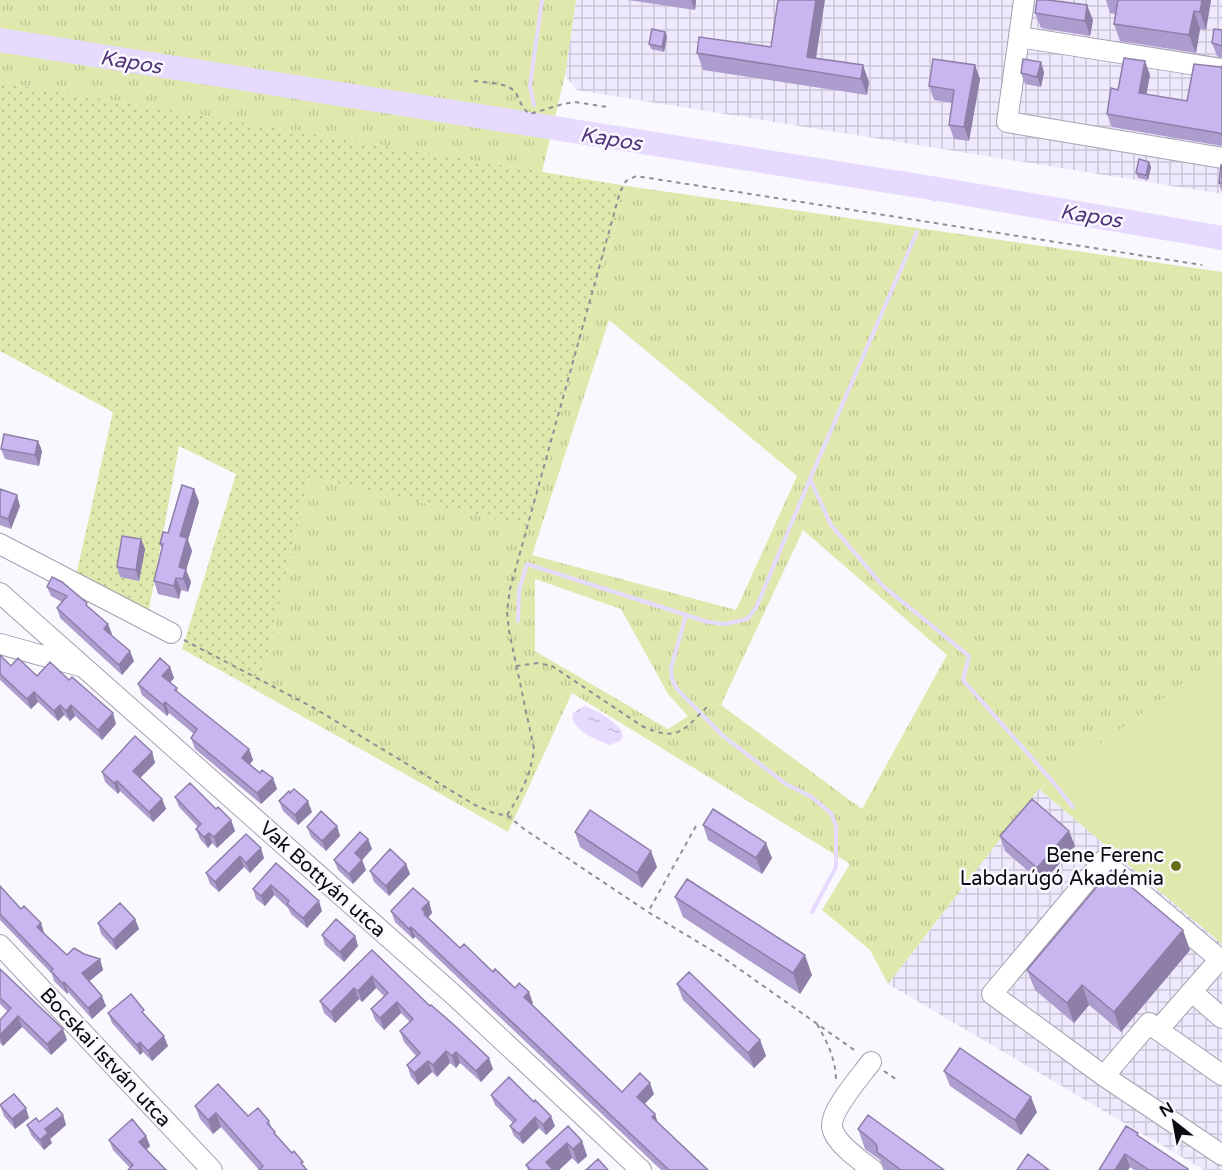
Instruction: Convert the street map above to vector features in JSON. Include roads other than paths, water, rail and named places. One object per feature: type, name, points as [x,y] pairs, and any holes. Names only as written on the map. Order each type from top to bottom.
[{"type":"street","points":[[1024,0],[1007,122],[1222,158]]},
{"type":"street","points":[[1019,37],[1222,69]]},
{"type":"street","points":[[0,544],[171,633]]},
{"type":"street","name":"Vak Bottyán utca","points":[[0,593],[456,997],[641,1170]]},
{"type":"street","points":[[0,644],[85,668]]},
{"type":"street","points":[[1158,1030],[1221,960],[1103,861],[992,994],[1104,1076],[1222,1155]]},
{"type":"street","name":"Bocskai István utca","points":[[0,945],[212,1170]]},
{"type":"street","points":[[1192,992],[1222,1018]]},
{"type":"street","points":[[1104,1076],[1149,1023],[1222,1075]]},
{"type":"street","points":[[871,1062],[836,1110],[832,1127],[847,1149],[873,1170]]},
{"type":"water","points":[[584,706],[618,726],[623,736],[620,741],[610,745],[588,735],[579,728],[572,718],[573,713]]},
{"type":"waterway","points":[[534,105],[530,86],[542,0]]},
{"type":"waterway","name":"Kapos","points":[[0,40],[938,189],[1222,238]]},
{"type":"waterway","name":"Kapos","points":[[536,127],[537,119]]},
{"type":"waterway","points":[[934,200],[938,189]]},
{"type":"waterway","points":[[518,621],[519,590],[527,564],[708,622],[725,624],[747,619],[756,608],[917,232]]},
{"type":"waterway","points":[[810,479],[831,525],[883,586],[969,656],[963,680],[1073,807]]},
{"type":"waterway","points":[[686,615],[671,668],[672,679],[677,689],[723,736],[786,784],[810,796],[831,813],[836,826],[836,867],[812,912]]},
{"type":"place","name":"Bene Ferenc Labdarúgó Akadémia","points":[[1176,866]]}]
